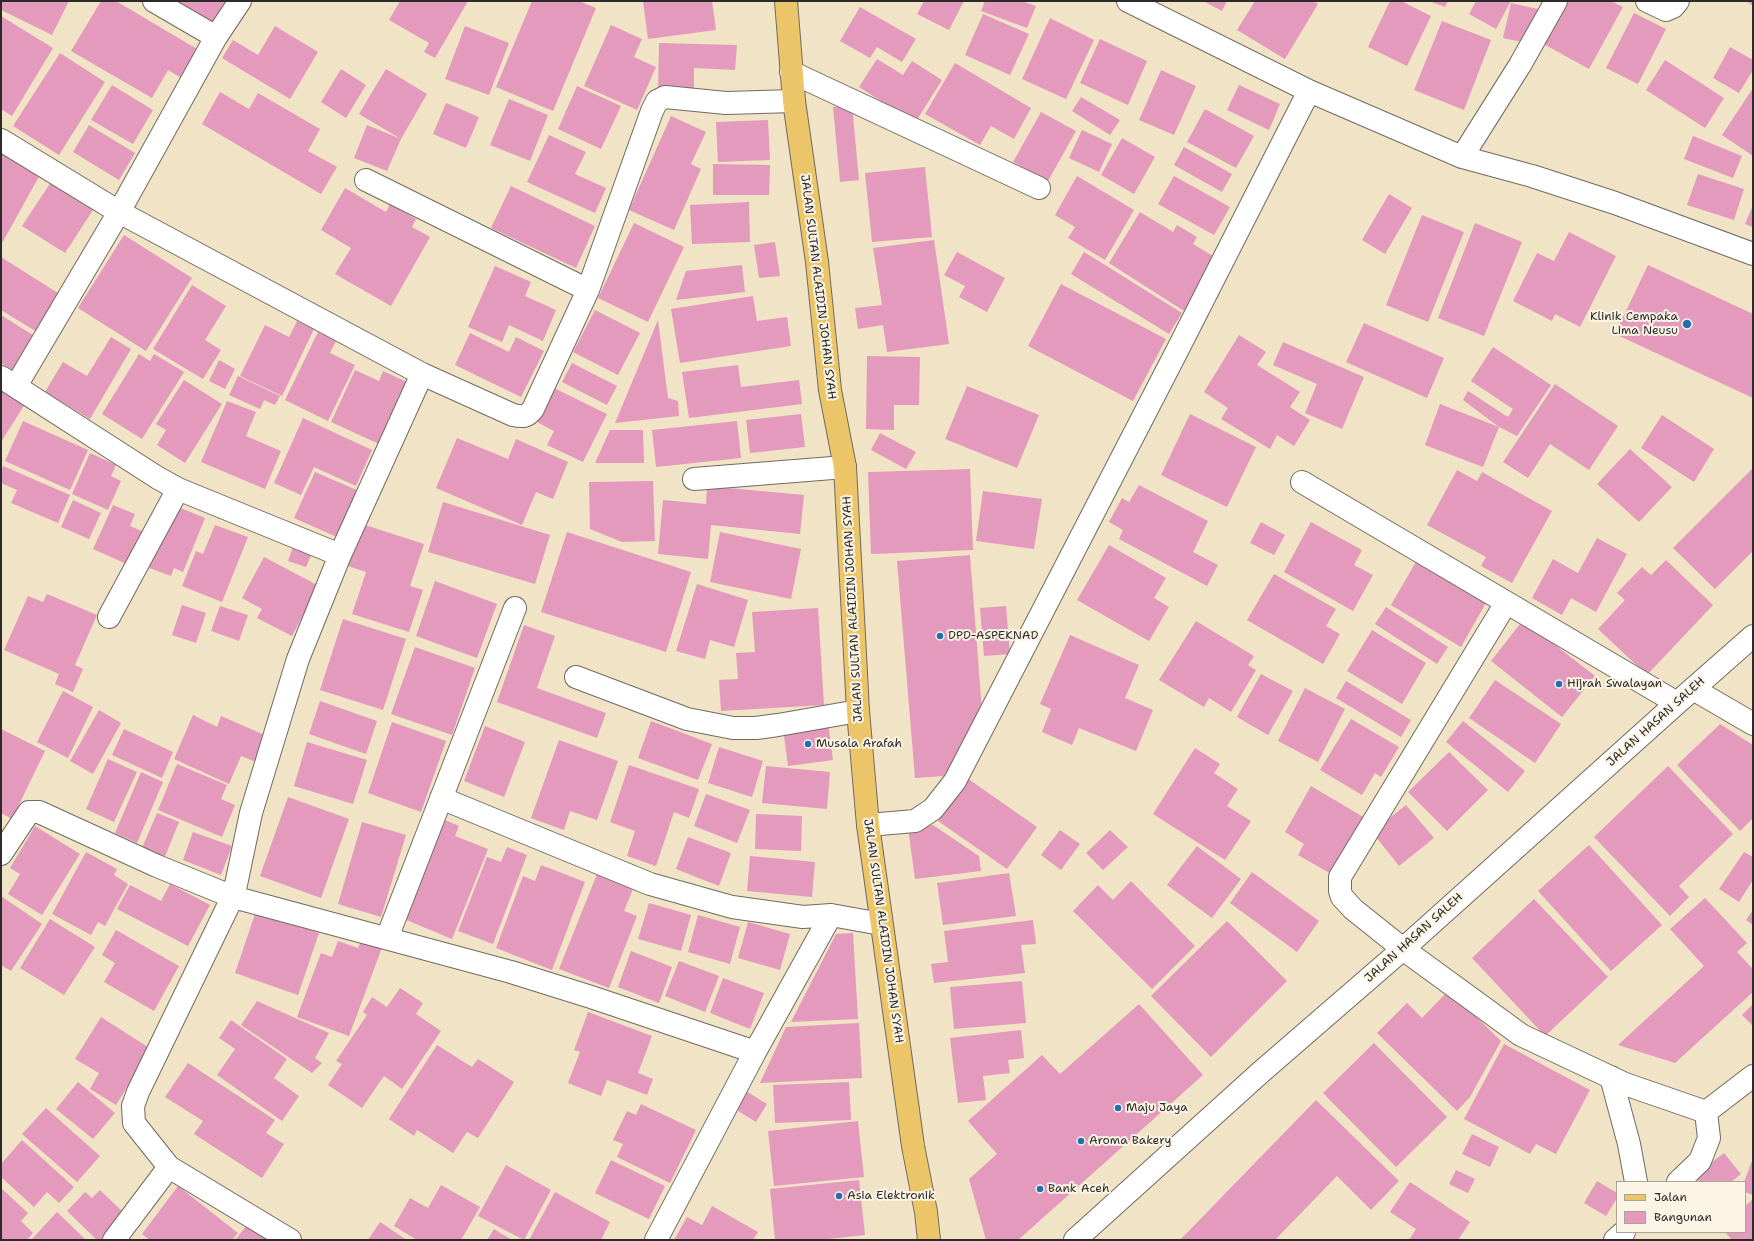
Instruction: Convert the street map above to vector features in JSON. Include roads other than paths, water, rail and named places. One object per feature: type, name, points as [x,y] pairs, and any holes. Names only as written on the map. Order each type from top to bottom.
[{"type":"main road","name":"JALAN SULTAN ALAIDIN JOHAN SYAH","points":[[786,1],[794,101],[817,262],[830,390],[845,467],[858,711],[868,825],[913,1146],[926,1212],[929,1240]]},
{"type":"street","points":[[154,1],[216,37]]},
{"type":"street","points":[[240,1],[216,37],[118,212],[8,382],[158,478],[178,489],[340,555]]},
{"type":"street","points":[[1128,1],[1309,91],[1462,157],[1532,176],[1607,201],[1753,254]]},
{"type":"street","points":[[1462,157],[1520,65],[1556,1]]},
{"type":"street","points":[[1647,1],[1666,10],[1673,7],[1678,1]]},
{"type":"street","points":[[791,72],[1039,188]]},
{"type":"street","points":[[868,825],[915,821],[932,809],[955,781],[1178,351],[1309,91]]},
{"type":"street","points":[[1,140],[118,212],[422,374],[513,415],[524,417],[528,415],[588,290],[652,111],[660,99],[665,97],[726,102],[794,101]]},
{"type":"street","points":[[366,180],[478,237],[588,290]]},
{"type":"street","points":[[290,1240],[169,1167],[134,1123],[133,1106],[138,1092],[233,897],[251,813],[298,659],[340,555],[422,374]]},
{"type":"street","points":[[694,479],[845,467]]},
{"type":"street","points":[[1302,482],[1506,603],[1685,696],[1753,724]]},
{"type":"street","points":[[109,617],[178,489]]},
{"type":"street","points":[[1506,603],[1340,877],[1340,891],[1342,897],[1353,909],[1403,949],[1521,1035],[1625,1084],[1706,1112]]},
{"type":"street","points":[[387,938],[515,608]]},
{"type":"street","name":"JALAN HASAN SALEH","points":[[1088,1236],[1261,1072],[1403,949],[1753,636]]},
{"type":"street","points":[[576,677],[687,719],[733,728],[756,728],[858,711]]},
{"type":"street","points":[[441,798],[650,884],[732,907],[803,917],[831,915],[881,924]]},
{"type":"street","points":[[1,854],[25,816],[29,812],[34,811],[157,866],[233,897],[511,972],[755,1052]]},
{"type":"street","points":[[656,1240],[755,1052],[831,915]]},
{"type":"street","points":[[1706,1112],[1753,1076]]},
{"type":"street","points":[[1611,1077],[1629,1144],[1636,1181]]},
{"type":"street","points":[[1679,1181],[1700,1161],[1709,1138],[1706,1112]]},
{"type":"street","points":[[114,1240],[169,1167]]},
{"type":"street","points":[[1615,1240],[1623,1233]]},
{"type":"place","name":"Klinik Cempaka Lima Neusu","points":[[1687,324]]},
{"type":"place","name":"DPD-ASPEKNAD","points":[[940,636]]},
{"type":"place","name":"Hijrah Swalayan","points":[[1559,684]]},
{"type":"place","name":"Musala Arafah","points":[[808,744]]},
{"type":"place","name":"Maju Jaya","points":[[1118,1108]]},
{"type":"place","name":"Aroma Bakery","points":[[1081,1141]]},
{"type":"place","name":"Bank Aceh","points":[[1040,1189]]},
{"type":"place","name":"Asia Elektronik","points":[[839,1196]]}]
